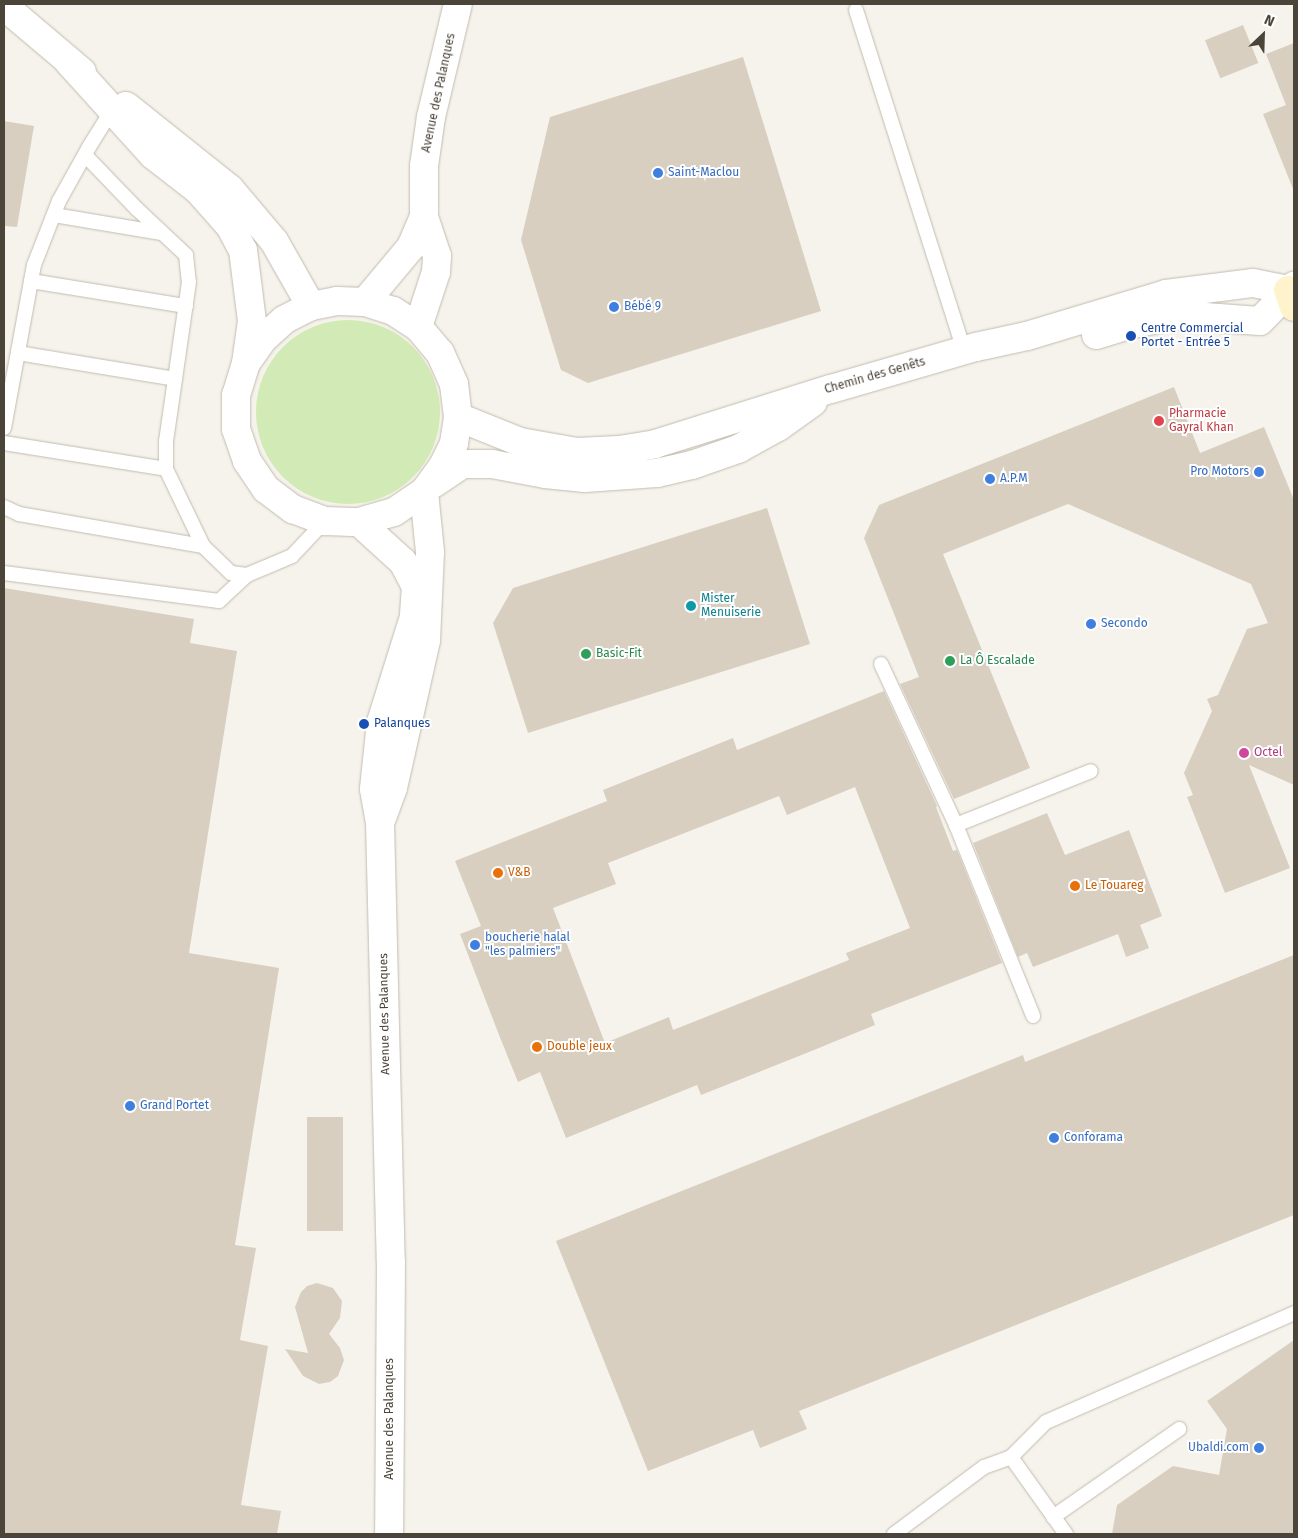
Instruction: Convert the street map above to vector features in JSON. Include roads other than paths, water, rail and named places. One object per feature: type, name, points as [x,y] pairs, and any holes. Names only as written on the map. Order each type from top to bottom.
[{"type":"street","name":"Avenue des Palanques","points":[[418,327],[436,272],[437,256],[424,217],[424,166],[431,117],[458,4]]},
{"type":"street","points":[[4,6],[118,107],[230,189],[274,241],[311,306]]},
{"type":"street","points":[[118,107],[153,155],[198,190],[230,226],[243,250],[252,321],[246,363],[236,395],[236,429],[247,461],[266,489],[293,509],[325,521],[359,522],[394,512],[463,464],[492,464],[545,474],[585,478],[657,473],[692,465],[738,449],[778,427],[831,389]]},
{"type":"street","points":[[364,302],[411,247],[424,217]]},
{"type":"street","name":"Chemin des Genêts","points":[[458,417],[520,442],[577,452],[619,450],[655,444],[831,389],[964,350],[1027,336],[1166,294],[1253,283],[1292,295]]},
{"type":"street","points":[[1027,336],[1065,344],[1133,324],[1178,315],[1260,321],[1292,295]]},
{"type":"street","points":[[246,363],[262,339],[284,320],[311,306],[337,301],[364,302],[393,311],[418,327],[440,353],[454,384],[458,417],[454,442],[443,466],[426,490],[430,552],[426,640],[393,788],[380,822]]},
{"type":"street","name":"Avenue des Palanques","points":[[359,522],[403,562],[416,586],[414,617],[381,722],[374,788],[380,822],[391,1262],[389,1534]]},
{"type":"lane","points":[[856,10],[964,350]]},
{"type":"lane","points":[[4,428],[34,265],[54,215],[85,156],[118,107]]},
{"type":"lane","points":[[85,156],[186,255],[190,282],[166,441],[166,469],[203,546],[231,573],[247,575]]},
{"type":"lane","points":[[54,215],[162,233]]},
{"type":"lane","points":[[31,281],[186,306]]},
{"type":"lane","points":[[18,353],[175,379]]},
{"type":"lane","points":[[4,442],[166,469]]},
{"type":"lane","points":[[4,507],[19,514],[203,546]]},
{"type":"lane","points":[[4,573],[219,602],[247,575],[292,556],[325,521]]},
{"type":"lane","points":[[882,664],[956,825],[1033,1016]]},
{"type":"lane","points":[[956,825],[1091,771]]},
{"type":"lane","points":[[894,1534],[984,1467],[1011,1457],[1046,1422],[1294,1314]]},
{"type":"lane","points":[[1054,1517],[1179,1428]]},
{"type":"lane","points":[[1011,1457],[1066,1534]]},
{"type":"place","name":"Saint-Maclou","points":[[658,173]]},
{"type":"place","name":"Bébé 9","points":[[614,307]]},
{"type":"place","name":"Centre Commercial Portet - Entrée 5","points":[[1131,336]]},
{"type":"place","name":"Pharmacie Gayral Khan","points":[[1159,421]]},
{"type":"place","name":"Pro Motors","points":[[1259,472]]},
{"type":"place","name":"A.P.M","points":[[990,479]]},
{"type":"place","name":"Mister Menuiserie","points":[[691,606]]},
{"type":"place","name":"Secondo","points":[[1091,624]]},
{"type":"place","name":"Basic-Fit","points":[[586,654]]},
{"type":"place","name":"La Ô Escalade","points":[[950,661]]},
{"type":"place","name":"Palanques","points":[[364,724]]},
{"type":"place","name":"Octel","points":[[1244,753]]},
{"type":"place","name":"V&B","points":[[498,873]]},
{"type":"place","name":"Le Touareg","points":[[1075,886]]},
{"type":"place","name":"boucherie halal \"les palmiers\"","points":[[475,945]]},
{"type":"place","name":"Double jeux","points":[[537,1047]]},
{"type":"place","name":"Grand Portet","points":[[130,1106]]},
{"type":"place","name":"Conforama","points":[[1054,1138]]},
{"type":"place","name":"Ubaldi.com","points":[[1259,1448]]}]
